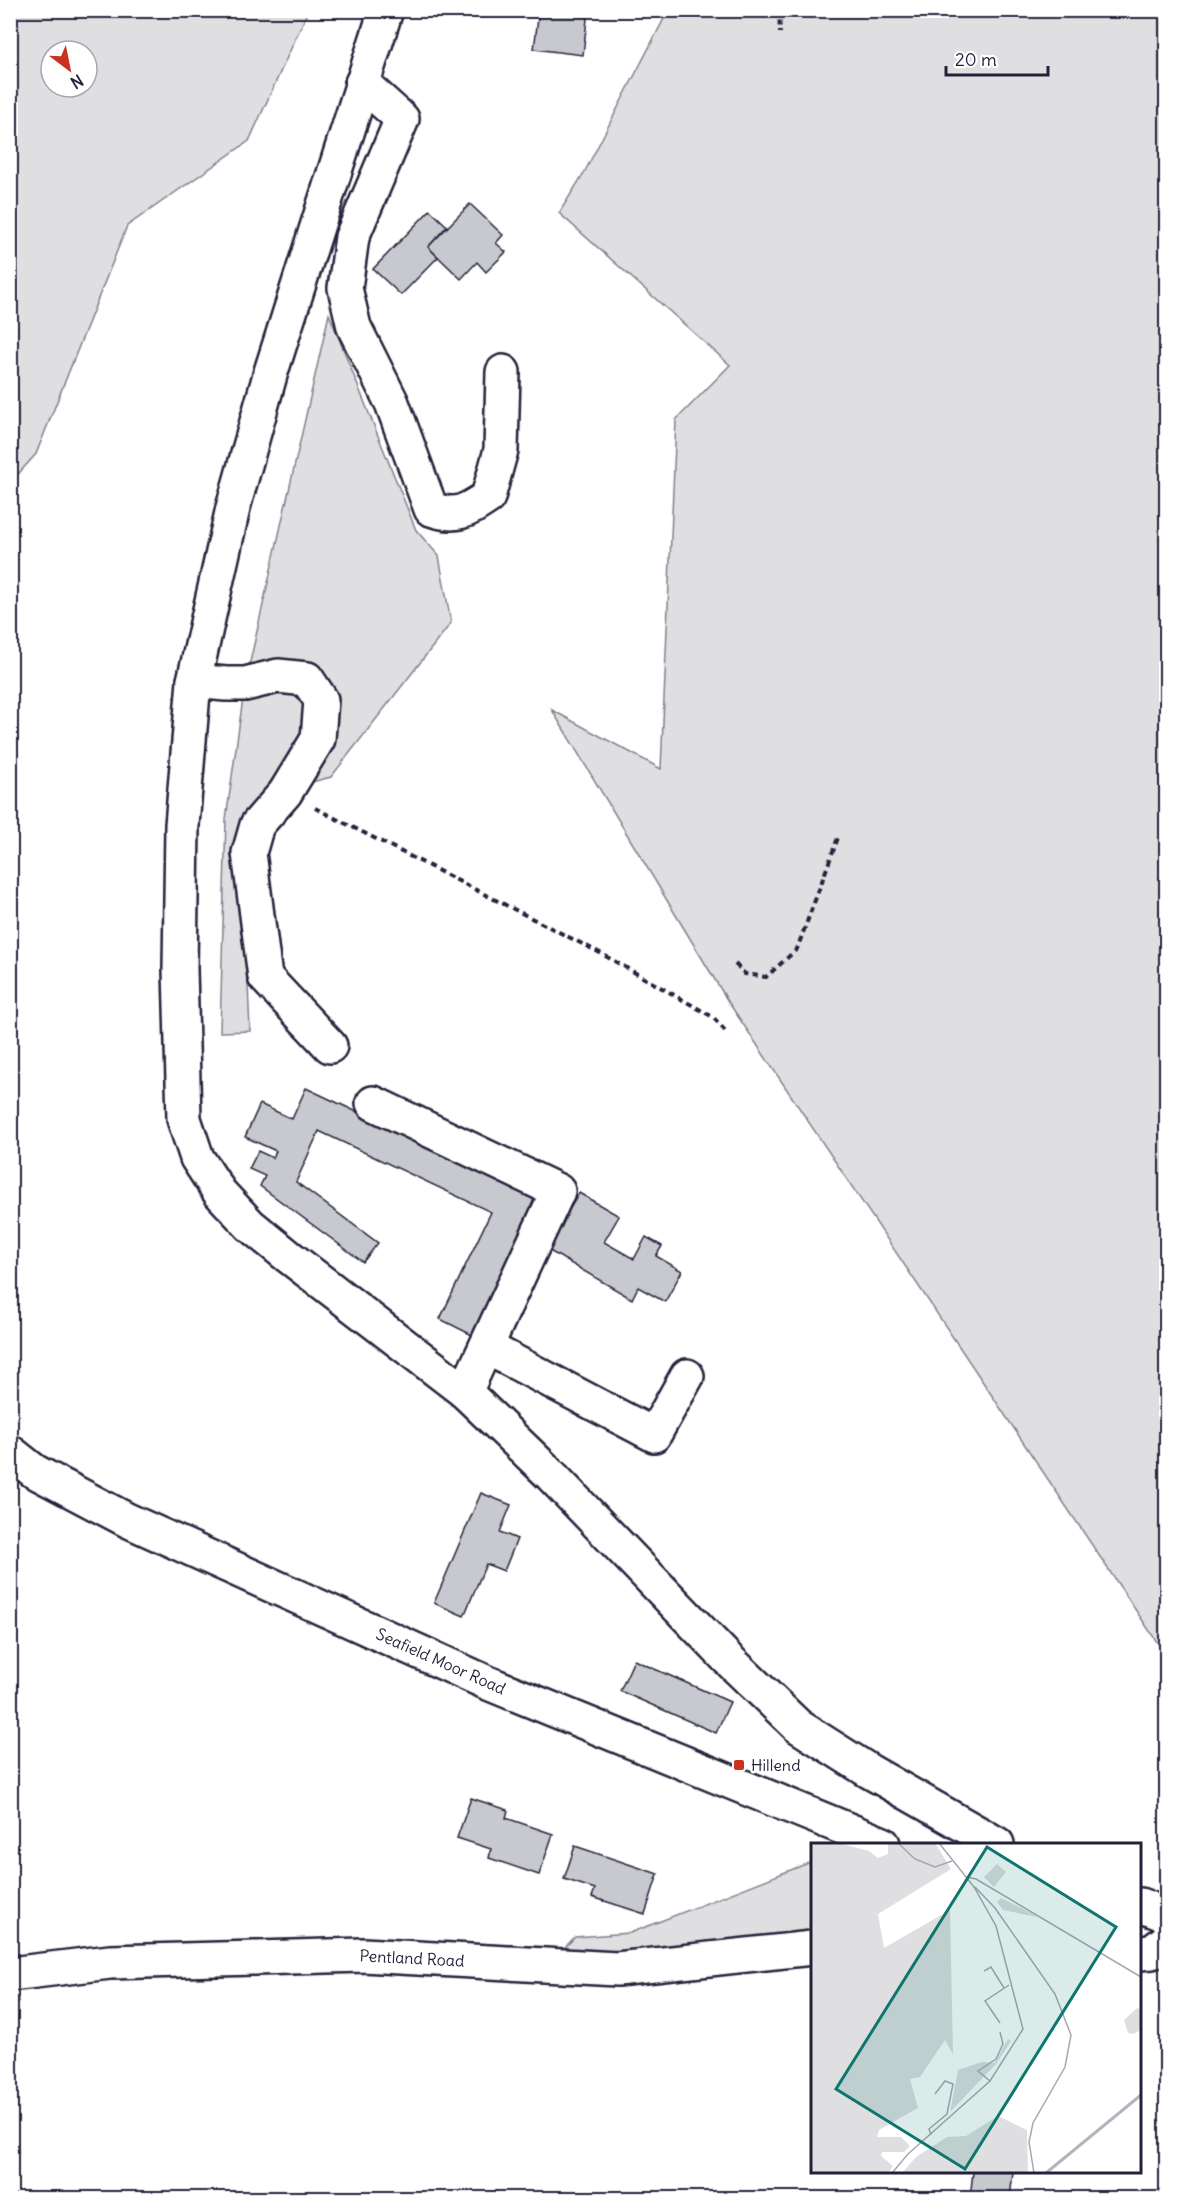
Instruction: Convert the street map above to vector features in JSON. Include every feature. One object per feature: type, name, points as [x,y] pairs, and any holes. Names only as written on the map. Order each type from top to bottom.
[{"type":"main road","points":[[386,10],[261,408],[233,508],[194,681],[182,825],[180,969],[184,1119],[196,1158],[220,1193],[250,1225],[465,1392],[551,1475],[727,1658],[798,1726],[868,1770],[994,1843]]},
{"type":"main road","points":[[362,82],[402,119],[352,237],[345,288],[354,327],[392,403],[431,509],[447,514],[467,511],[488,496],[501,450],[503,372]]},
{"type":"main road","points":[[194,681],[245,684],[278,676],[307,679],[321,700],[318,739],[285,793],[257,825],[249,853],[265,977],[330,1046]]},
{"type":"main road","points":[[373,1104],[558,1191],[465,1392]]},
{"type":"main road","points":[[486,1347],[654,1435],[687,1376]]},
{"type":"main road","name":"Seafield Moor Road","points":[[10,1452],[34,1471],[148,1530],[488,1683],[878,1843]]},
{"type":"main road","points":[[1141,1905],[1167,1915]]},
{"type":"main road","points":[[1141,1953],[1152,1952],[1167,1941]]},
{"type":"main road","name":"Pentland Road","points":[[10,1974],[110,1962],[363,1955],[617,1969],[811,1948]]},
{"type":"path","points":[[779,10],[780,33]]},
{"type":"path","points":[[285,793],[602,954],[713,1017],[727,1034]]},
{"type":"path","points":[[735,964],[745,974],[766,977],[797,949],[839,836]]},
{"type":"path","points":[[10,2193],[21,2199]]},
{"type":"shaded area","points":[[11,10],[308,11],[249,141],[127,226],[36,454],[11,482]]},
{"type":"shaded area","points":[[668,11],[1166,11],[1166,1631],[1159,1645],[729,1003],[552,710],[661,769],[676,420],[730,365],[559,213],[584,173]]},
{"type":"shaded area","points":[[329,314],[416,530],[439,556],[451,623],[331,777],[269,793],[241,821],[250,1031],[220,1032],[226,819],[245,684]]},
{"type":"shaded area","points":[[811,1862],[811,1936],[616,1956],[561,1951],[575,1937],[630,1933]]},
{"type":"building","points":[[539,10],[588,10],[583,55],[534,49]]},
{"type":"building","points":[[470,204],[503,235],[496,243],[506,252],[486,272],[477,262],[461,279],[428,247]]},
{"type":"building","points":[[430,210],[447,226],[428,247],[438,257],[401,295],[373,269]]},
{"type":"building","points":[[306,1088],[538,1197],[472,1335],[440,1319],[491,1212],[319,1131],[296,1182],[378,1243],[363,1262],[260,1186],[265,1176],[249,1169],[258,1151],[273,1158],[276,1151],[245,1137],[260,1104],[292,1119]]},
{"type":"building","points":[[579,1193],[619,1216],[604,1242],[634,1259],[646,1237],[662,1246],[656,1256],[682,1271],[665,1302],[638,1287],[632,1299],[546,1249]]},
{"type":"building","points":[[481,1493],[511,1505],[500,1532],[517,1539],[504,1571],[486,1564],[464,1616],[434,1603]]},
{"type":"building","points":[[634,1660],[730,1702],[716,1733],[620,1691]]},
{"type":"building","points":[[471,1798],[508,1810],[506,1818],[553,1834],[539,1875],[489,1858],[491,1849],[457,1838]]},
{"type":"building","points":[[575,1846],[658,1874],[645,1914],[592,1897],[595,1889],[564,1879]]},
{"type":"building","points":[[973,2173],[1013,2173],[1010,2198],[970,2198]]},
{"type":"place","name":"Hillend","points":[[739,1765]]}]
